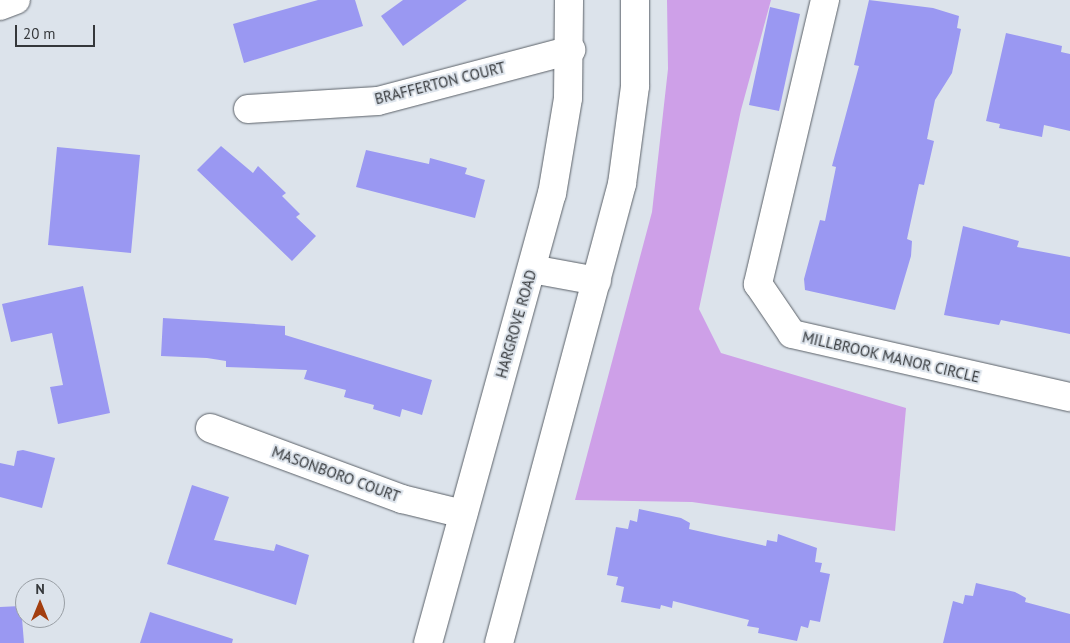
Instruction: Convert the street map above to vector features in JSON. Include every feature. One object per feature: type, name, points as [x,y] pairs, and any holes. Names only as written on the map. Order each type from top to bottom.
[{"type":"street","points":[[0,6],[16,0]]},
{"type":"street","name":"HARGROVE ROAD","points":[[428,643],[532,269],[562,147],[571,50],[569,0]]},
{"type":"street","points":[[499,643],[597,281],[630,136],[635,0]]},
{"type":"street","name":"MILLBROOK MANOR CIRCLE","points":[[825,0],[758,284],[792,334],[1070,398]]},
{"type":"street","name":"BRAFFERTON COURT","points":[[248,109],[378,101],[571,50]]},
{"type":"street","points":[[532,269],[597,281]]},
{"type":"street","name":"MASONBORO COURT","points":[[210,428],[402,500],[463,514]]},
{"type":"shaded area","points":[[667,0],[771,0],[741,110],[699,309],[721,353],[906,408],[895,531],[692,502],[575,500],[652,212],[668,69]]},
{"type":"building","points":[[318,0],[355,0],[363,26],[244,63],[233,24]]},
{"type":"building","points":[[403,0],[467,0],[403,46],[381,16]]},
{"type":"building","points":[[869,0],[933,8],[959,16],[957,28],[961,29],[952,73],[935,100],[927,139],[934,141],[924,185],[919,184],[907,239],[912,241],[911,256],[895,310],[805,290],[804,279],[820,220],[825,221],[836,167],[832,166],[859,66],[854,65]]},
{"type":"building","points":[[770,7],[800,14],[779,111],[749,105]]},
{"type":"building","points":[[1006,33],[1062,46],[1061,52],[1070,54],[1070,131],[1044,125],[1042,137],[999,128],[1000,124],[986,121]]},
{"type":"building","points":[[221,146],[253,173],[258,166],[286,193],[282,196],[300,214],[296,217],[316,236],[292,261],[197,170]]},
{"type":"building","points":[[57,147],[140,155],[131,253],[48,245]]},
{"type":"building","points":[[366,150],[429,164],[430,158],[467,168],[465,174],[485,180],[475,218],[356,187]]},
{"type":"building","points":[[963,226],[1019,241],[1017,247],[1070,257],[1070,334],[1001,320],[999,325],[944,315]]},
{"type":"building","points":[[83,286],[110,413],[58,424],[50,387],[63,385],[52,333],[11,342],[2,304]]},
{"type":"building","points":[[163,318],[285,326],[285,335],[432,380],[422,415],[402,409],[400,417],[373,409],[374,405],[344,397],[346,390],[304,379],[307,370],[226,367],[226,361],[207,358],[161,356]]},
{"type":"building","points":[[23,450],[55,458],[42,508],[0,497],[0,463],[14,466],[17,451]]},
{"type":"building","points":[[192,485],[229,497],[214,540],[274,551],[276,544],[309,555],[296,605],[167,564]]},
{"type":"building","points":[[639,509],[681,518],[690,523],[689,529],[720,536],[766,546],[767,540],[777,542],[778,534],[817,548],[815,562],[822,563],[820,572],[830,574],[820,622],[810,620],[808,628],[801,626],[797,641],[758,633],[759,628],[747,626],[749,620],[673,601],[672,608],[661,605],[660,609],[621,602],[624,587],[616,585],[618,577],[607,575],[616,527],[628,529],[630,520],[637,522]]},
{"type":"building","points":[[976,583],[1015,592],[1026,598],[1025,602],[1070,614],[1070,643],[943,643],[953,601],[963,604],[965,595],[973,596]]},
{"type":"building","points":[[15,606],[15,628],[23,628],[24,643],[0,643],[0,607]]},
{"type":"building","points":[[150,612],[233,639],[232,643],[140,643]]}]
